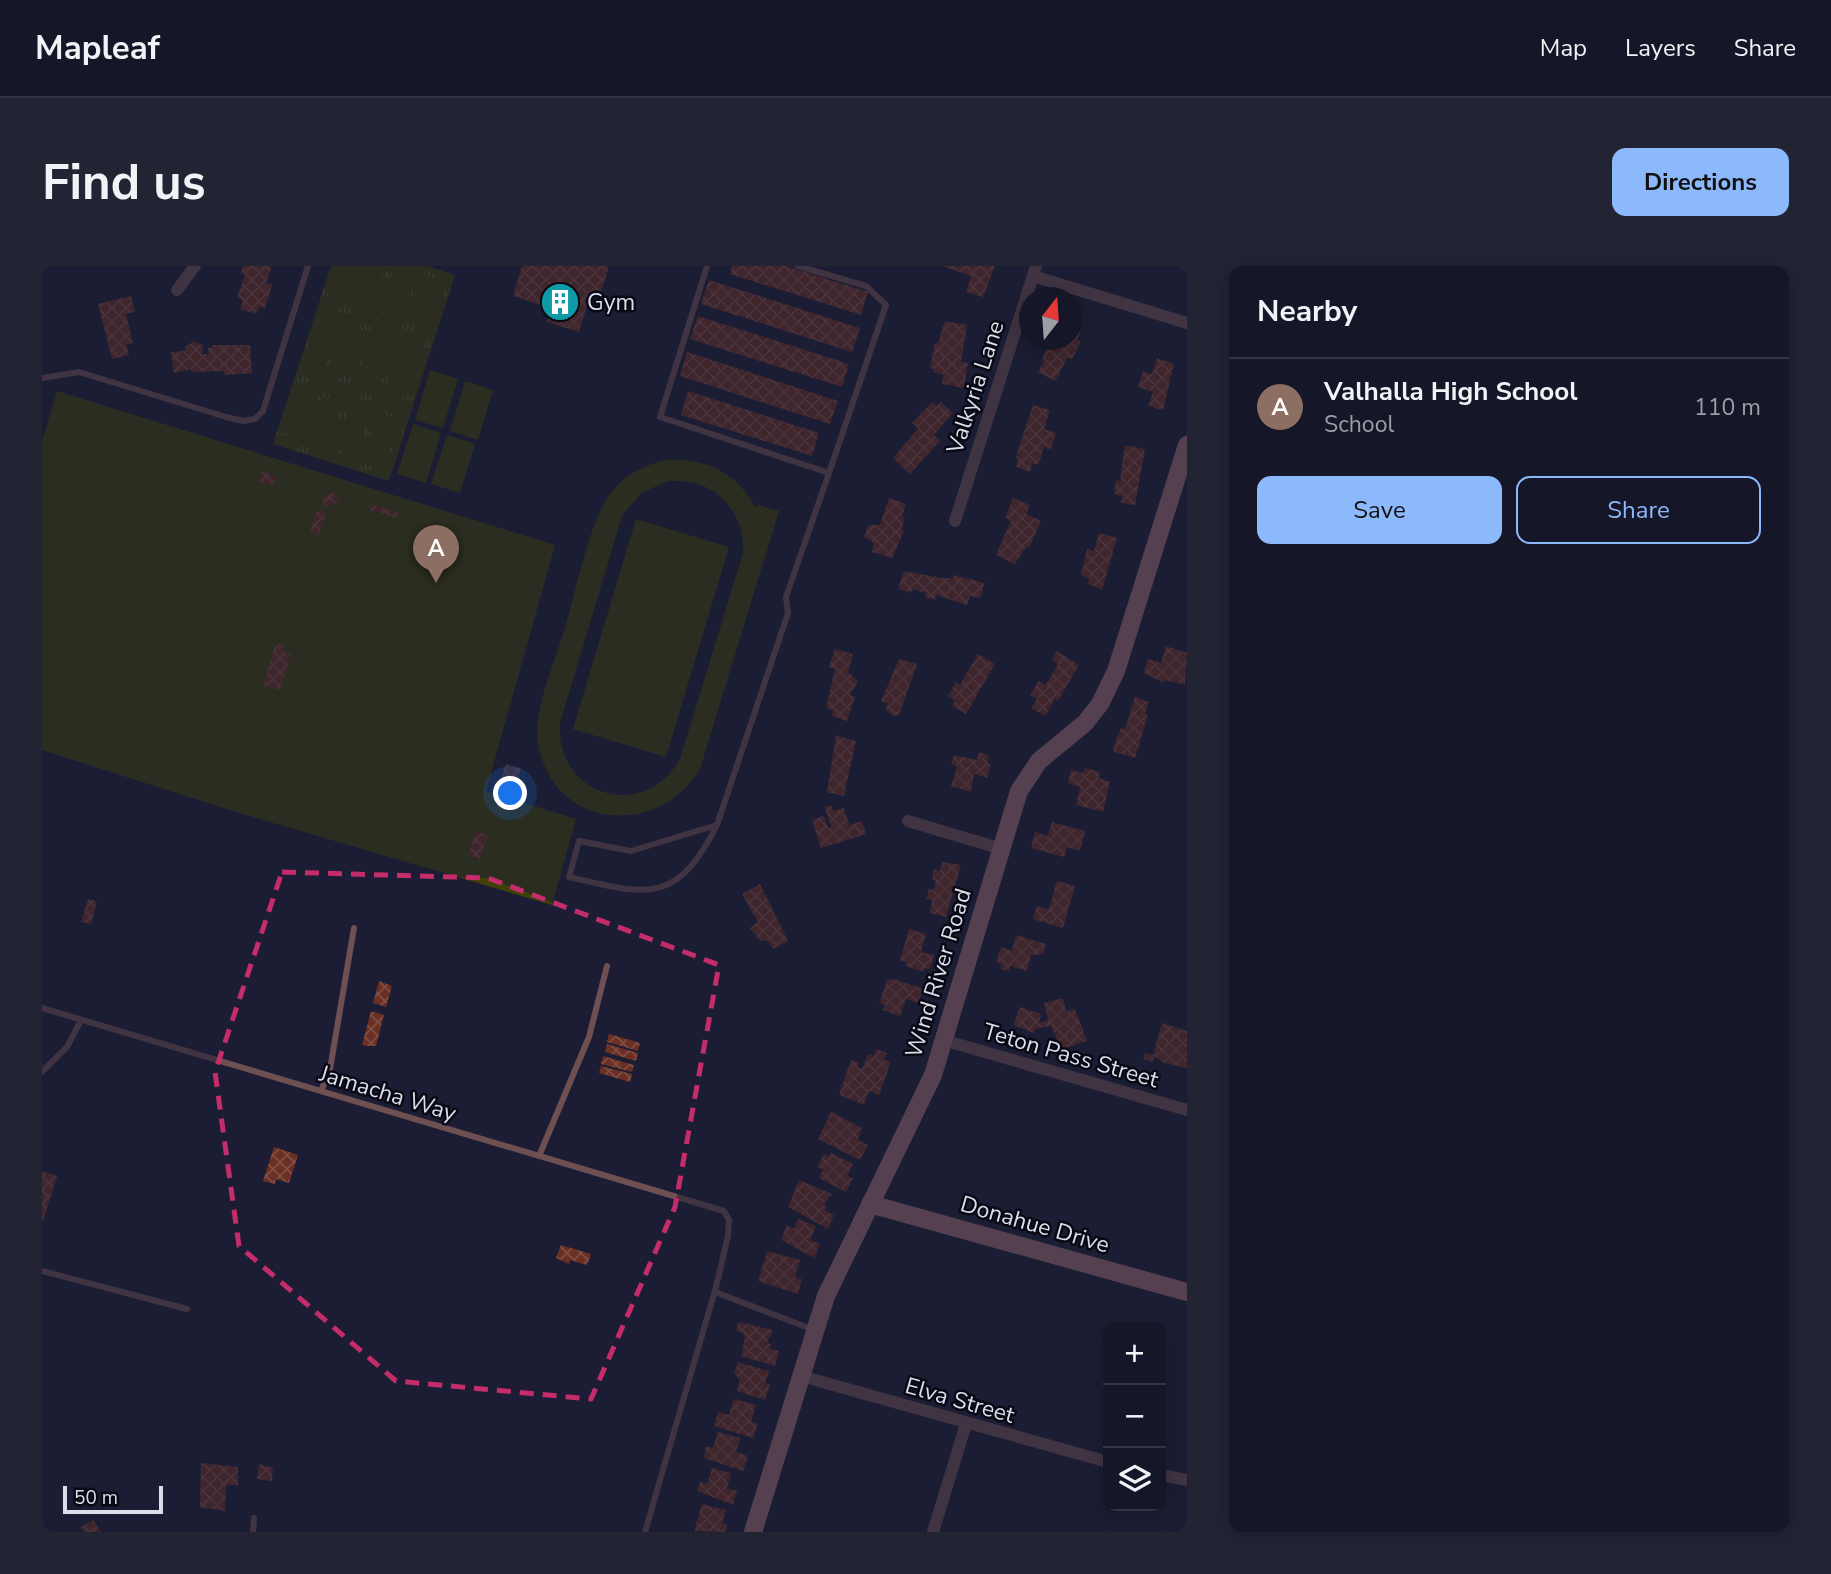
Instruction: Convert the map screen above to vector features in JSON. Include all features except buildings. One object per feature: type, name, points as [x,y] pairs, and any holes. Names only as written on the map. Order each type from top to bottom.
[{"type":"street","points":[[177,289],[195,266]]},
{"type":"street","points":[[1034,271],[1187,323]]},
{"type":"street","name":"Valkyria Lane","points":[[955,521],[1034,271]]},
{"type":"street","name":"Wind River Road","points":[[753,1532],[826,1296],[933,1075],[1019,791],[1039,761],[1085,723],[1100,704],[1116,671],[1187,444]]},
{"type":"street","points":[[908,821],[1002,849]]},
{"type":"street","name":"Teton Pass Street","points":[[943,1040],[1187,1110]]},
{"type":"street","name":"Donahue Drive","points":[[870,1204],[1187,1292]]},
{"type":"street","name":"Elva Street","points":[[801,1376],[1103,1461]]},
{"type":"street","points":[[933,1532],[966,1424]]},
{"type":"street","points":[[1166,1476],[1187,1480]]},
{"type":"lane","points":[[42,378],[79,372],[243,421],[255,419],[263,411],[309,266]]},
{"type":"lane","points":[[707,266],[660,417],[829,473]]},
{"type":"lane","points":[[717,825],[631,851],[579,841],[569,877],[637,892],[672,884],[692,867],[717,825],[788,613],[786,597],[886,305],[866,286],[798,266]]},
{"type":"lane","points":[[321,1091],[330,1069],[354,928]]},
{"type":"lane","points":[[539,1156],[589,1037],[607,966]]},
{"type":"lane","name":"Jamacha Way","points":[[42,1008],[724,1211],[729,1220],[715,1292]]},
{"type":"lane","points":[[42,1072],[67,1047],[81,1020]]},
{"type":"lane","points":[[42,1271],[187,1309]]},
{"type":"lane","points":[[645,1532],[715,1292],[816,1330]]},
{"type":"lane","points":[[253,1532],[254,1518]]},
{"type":"highlighted area","points":[[282,872],[488,878],[719,965],[675,1207],[591,1399],[396,1381],[239,1246],[215,1072]]},
{"type":"green space","points":[[331,266],[427,266],[455,275],[389,481],[273,444]]},
{"type":"green space","points":[[334,266],[357,266],[347,300],[326,293]]},
{"type":"green space","points":[[364,266],[386,266],[373,308],[353,302]]},
{"type":"green space","points":[[394,266],[415,271],[401,317],[381,311]]},
{"type":"green space","points":[[422,275],[442,281],[429,326],[408,320]]},
{"type":"green space","points":[[317,317],[338,323],[324,369],[304,363]]},
{"type":"green space","points":[[344,326],[364,332],[351,377],[330,371]]},
{"type":"green space","points":[[372,334],[393,340],[379,386],[359,380]]},
{"type":"green space","points":[[399,343],[419,349],[405,395],[385,389]]},
{"type":"green space","points":[[430,370],[458,379],[443,428],[415,420]]},
{"type":"green space","points":[[465,381],[493,390],[478,440],[450,431]]},
{"type":"green space","points":[[295,387],[315,393],[301,438],[281,432]]},
{"type":"green space","points":[[57,391],[555,545],[486,791],[576,819],[552,905],[233,811],[42,750],[42,441]]},
{"type":"green space","points":[[322,396],[342,402],[329,447],[308,441]]},
{"type":"green space","points":[[350,404],[370,410],[357,455],[336,449]]},
{"type":"green space","points":[[377,412],[398,418],[384,464],[364,458]]},
{"type":"green space","points":[[413,424],[441,433],[426,483],[397,474]]},
{"type":"green space","points":[[447,435],[475,444],[460,493],[431,484]]},
{"type":"green space","points":[[679,460],[706,464],[729,476],[748,495],[756,508],[758,505],[779,511],[700,769],[682,791],[660,806],[635,814],[610,815],[586,809],[565,795],[549,775],[538,744],[538,720],[594,525],[608,497],[619,484],[633,473],[656,462]],"holes":[[[668,481],[699,484],[723,499],[738,523],[743,553],[680,759],[664,779],[645,791],[625,795],[605,792],[586,783],[572,768],[562,748],[560,723],[622,516],[641,493]]]},
{"type":"green space","points":[[636,519],[729,547],[666,757],[573,729]]},
{"type":"place","name":"Gym","points":[[560,302]]},
{"type":"place","name":"Valhalla High School","points":[[436,583]]}]
